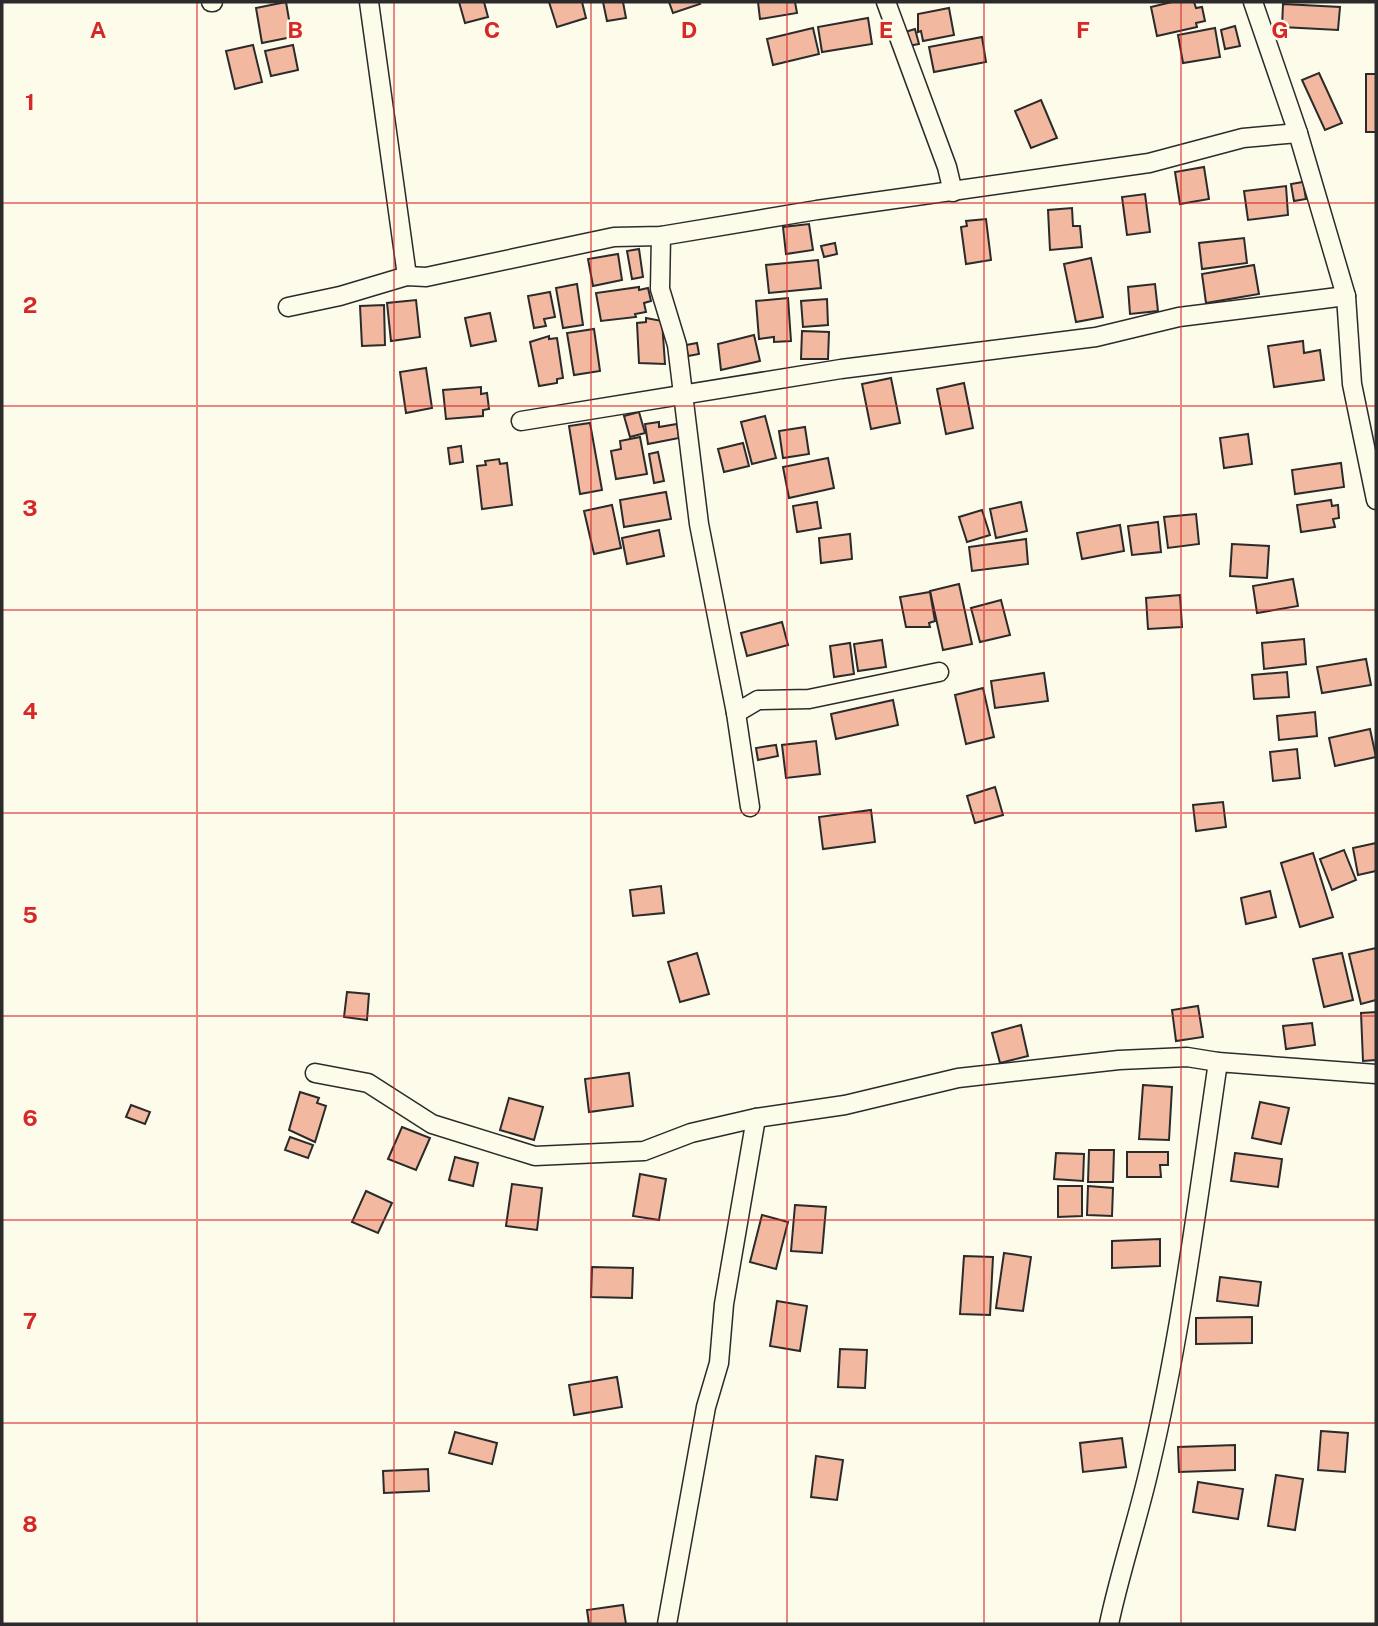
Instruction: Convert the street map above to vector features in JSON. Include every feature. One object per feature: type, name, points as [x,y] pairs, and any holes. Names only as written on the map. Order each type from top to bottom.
[{"type":"street","points":[[369,2],[407,276]]},
{"type":"street","points":[[886,2],[947,167],[953,192]]},
{"type":"street","points":[[1253,2],[1298,133],[1346,296],[1352,384],[1376,500]]},
{"type":"street","points":[[288,307],[340,296],[407,276],[426,277],[614,237],[661,236],[817,210],[1149,163],[1243,138],[1298,133]]},
{"type":"street","points":[[661,236],[660,289],[677,345],[699,524],[736,713],[750,807]]},
{"type":"street","points":[[521,421],[841,369],[1096,337],[1179,317],[1346,296]]},
{"type":"street","points":[[736,713],[758,700],[809,699],[939,671]]},
{"type":"street","points":[[315,1073],[368,1083],[432,1124],[535,1156],[645,1151],[691,1133],[756,1118],[845,1105],[958,1078],[1119,1060],[1186,1057],[1217,1062],[1376,1074]]},
{"type":"street","points":[[1109,1624],[1120,1571],[1149,1470],[1163,1398],[1196,1225],[1217,1062]]},
{"type":"street","points":[[667,1624],[706,1407],[719,1363],[724,1304],[756,1118]]},
{"type":"building","points":[[286,2],[292,37],[262,43],[256,8]]},
{"type":"building","points":[[459,2],[484,2],[488,17],[465,23]]},
{"type":"building","points":[[549,2],[582,2],[586,18],[557,27]]},
{"type":"building","points":[[603,2],[623,2],[626,18],[607,21]]},
{"type":"building","points":[[669,2],[699,2],[700,4],[673,13]]},
{"type":"building","points":[[758,2],[795,2],[797,13],[760,19]]},
{"type":"building","points":[[1172,2],[1194,2],[1196,8],[1202,7],[1205,21],[1196,23],[1197,27],[1157,36],[1151,7]]},
{"type":"building","points":[[1283,4],[1340,7],[1338,30],[1282,27]]},
{"type":"building","points":[[949,8],[954,35],[923,41],[921,31],[918,32],[918,14]]},
{"type":"building","points":[[868,18],[872,44],[822,52],[818,27]]},
{"type":"building","points":[[1235,26],[1240,46],[1225,49],[1221,30]]},
{"type":"building","points":[[813,28],[819,54],[773,65],[767,39]]},
{"type":"building","points":[[1215,28],[1220,57],[1183,63],[1178,35]]},
{"type":"building","points":[[915,29],[919,44],[908,46],[905,32]]},
{"type":"building","points":[[982,37],[986,62],[934,72],[929,47]]},
{"type":"building","points":[[253,45],[262,82],[235,89],[226,51]]},
{"type":"building","points":[[293,45],[298,70],[271,76],[265,51]]},
{"type":"building","points":[[1319,73],[1342,123],[1325,130],[1302,80]]},
{"type":"building","points":[[1366,74],[1376,74],[1376,132],[1366,132]]},
{"type":"building","points":[[1041,100],[1057,138],[1031,148],[1015,111]]},
{"type":"building","points":[[1204,167],[1209,199],[1180,204],[1175,172]]},
{"type":"building","points":[[1303,182],[1306,199],[1294,201],[1291,184]]},
{"type":"building","points":[[1286,186],[1288,215],[1248,220],[1244,191]]},
{"type":"building","points":[[1145,194],[1150,232],[1127,235],[1122,197]]},
{"type":"building","points":[[1072,208],[1073,226],[1080,226],[1082,247],[1050,250],[1048,210]]},
{"type":"building","points":[[986,219],[991,260],[966,264],[961,227],[967,226],[966,221]]},
{"type":"building","points":[[809,224],[813,250],[786,254],[783,227]]},
{"type":"building","points":[[1244,238],[1247,263],[1202,269],[1199,243]]},
{"type":"building","points":[[835,243],[837,254],[824,257],[821,246]]},
{"type":"building","points":[[639,249],[643,277],[632,279],[627,251]]},
{"type":"building","points":[[618,254],[622,280],[593,286],[588,259]]},
{"type":"building","points":[[1091,258],[1103,317],[1076,322],[1064,264]]},
{"type":"building","points":[[818,260],[821,288],[769,293],[766,265]]},
{"type":"building","points":[[1254,265],[1259,294],[1206,303],[1202,274]]},
{"type":"building","points":[[577,284],[583,325],[563,328],[556,288]]},
{"type":"building","points":[[1155,284],[1158,311],[1130,314],[1128,287]]},
{"type":"building","points":[[639,287],[639,290],[648,288],[651,301],[644,303],[646,312],[635,314],[636,317],[601,321],[596,293]]},
{"type":"building","points":[[550,292],[555,317],[544,319],[546,326],[534,328],[528,296]]},
{"type":"building","points":[[788,298],[791,341],[774,342],[774,337],[759,339],[756,301]]},
{"type":"building","points":[[827,299],[828,325],[803,327],[801,301]]},
{"type":"building","points":[[416,300],[420,337],[391,341],[387,303]]},
{"type":"building","points":[[384,305],[385,345],[362,346],[360,306]]},
{"type":"building","points":[[490,313],[496,341],[471,346],[465,318]]},
{"type":"building","points":[[646,318],[662,321],[665,364],[639,363],[637,323],[646,322]]},
{"type":"building","points":[[594,329],[600,371],[574,375],[567,333]]},
{"type":"building","points":[[802,331],[829,332],[828,359],[801,359]]},
{"type":"building","points":[[754,335],[760,361],[721,370],[718,344]]},
{"type":"building","points":[[549,336],[549,339],[557,338],[563,378],[557,379],[557,383],[539,386],[530,342]]},
{"type":"building","points":[[1303,341],[1304,353],[1320,350],[1324,380],[1274,387],[1268,346]]},
{"type":"building","points":[[697,343],[699,354],[688,356],[686,345]]},
{"type":"building","points":[[426,368],[432,408],[406,413],[400,372]]},
{"type":"building","points":[[891,378],[900,423],[871,429],[862,384]]},
{"type":"building","points":[[964,383],[973,428],[946,434],[937,389]]},
{"type":"building","points":[[481,387],[481,394],[487,393],[489,409],[483,410],[483,416],[446,419],[443,390]]},
{"type":"building","points":[[639,412],[645,433],[630,437],[624,416]]},
{"type":"building","points":[[765,416],[776,458],[752,464],[741,422]]},
{"type":"building","points":[[659,422],[659,427],[677,424],[679,438],[648,444],[645,424]]},
{"type":"building","points":[[590,423],[602,490],[580,494],[569,426]]},
{"type":"building","points":[[805,427],[809,454],[783,458],[779,431]]},
{"type":"building","points":[[1248,434],[1252,464],[1224,468],[1220,438]]},
{"type":"building","points":[[640,437],[647,474],[616,479],[611,451],[621,449],[620,441]]},
{"type":"building","points":[[743,443],[749,466],[724,472],[718,449]]},
{"type":"building","points":[[461,446],[463,462],[450,464],[448,448]]},
{"type":"building","points":[[658,452],[664,481],[654,483],[649,454]]},
{"type":"building","points":[[828,458],[834,488],[789,498],[783,467]]},
{"type":"building","points":[[499,459],[500,464],[507,463],[512,505],[482,509],[477,466],[486,465],[485,461]]},
{"type":"building","points":[[1341,463],[1344,487],[1295,494],[1292,470]]},
{"type":"building","points":[[666,492],[671,519],[624,527],[620,500]]},
{"type":"building","points":[[1331,500],[1332,506],[1338,505],[1339,518],[1333,519],[1335,527],[1301,532],[1297,505]]},
{"type":"building","points":[[817,502],[821,528],[797,532],[793,506]]},
{"type":"building","points":[[1021,502],[1027,531],[996,538],[990,509]]},
{"type":"building","points":[[612,505],[621,548],[594,554],[584,511]]},
{"type":"building","points":[[982,510],[990,535],[967,542],[959,517]]},
{"type":"building","points":[[1196,514],[1199,544],[1168,548],[1164,517]]},
{"type":"building","points":[[1158,522],[1161,552],[1132,555],[1128,526]]},
{"type":"building","points":[[1120,525],[1124,551],[1082,559],[1077,533]]},
{"type":"building","points":[[659,530],[664,556],[627,564],[622,538]]},
{"type":"building","points":[[850,534],[852,559],[821,563],[819,538]]},
{"type":"building","points":[[1026,539],[1028,564],[972,571],[969,547]]},
{"type":"building","points":[[1232,544],[1269,546],[1267,578],[1230,576]]},
{"type":"building","points":[[1293,579],[1298,606],[1257,613],[1253,586]]},
{"type":"building","points":[[959,584],[972,644],[943,650],[930,591]]},
{"type":"building","points":[[930,592],[935,621],[929,623],[930,627],[906,627],[900,597]]},
{"type":"building","points":[[1180,595],[1182,627],[1148,629],[1146,598]]},
{"type":"building","points":[[1001,600],[1010,635],[980,642],[971,608]]},
{"type":"building","points":[[782,622],[788,645],[747,656],[741,633]]},
{"type":"building","points":[[1304,639],[1306,664],[1264,669],[1262,643]]},
{"type":"building","points":[[882,640],[886,667],[858,671],[854,644]]},
{"type":"building","points":[[850,643],[854,674],[834,677],[830,646]]},
{"type":"building","points":[[1366,659],[1371,685],[1322,693],[1317,667]]},
{"type":"building","points":[[1287,672],[1289,697],[1254,699],[1252,675]]},
{"type":"building","points":[[1044,673],[1048,701],[995,708],[991,681]]},
{"type":"building","points":[[983,688],[994,737],[966,744],[955,695]]},
{"type":"building","points":[[893,700],[898,725],[836,739],[831,714]]},
{"type":"building","points":[[1315,712],[1317,736],[1279,740],[1277,716]]},
{"type":"building","points":[[1370,729],[1376,757],[1335,766],[1329,738]]},
{"type":"building","points":[[816,741],[820,774],[786,778],[782,745]]},
{"type":"building","points":[[776,745],[778,756],[758,760],[756,748]]},
{"type":"building","points":[[1297,749],[1300,778],[1273,781],[1270,752]]},
{"type":"building","points":[[995,787],[1003,815],[975,823],[967,796]]},
{"type":"building","points":[[1223,802],[1226,827],[1196,831],[1193,805]]},
{"type":"building","points":[[871,810],[875,842],[823,849],[819,817]]},
{"type":"building","points":[[1376,843],[1376,871],[1358,875],[1353,848]]},
{"type":"building","points":[[1344,850],[1356,880],[1332,890],[1320,859]]},
{"type":"building","points":[[1313,853],[1333,917],[1300,927],[1281,863]]},
{"type":"building","points":[[661,886],[664,913],[633,916],[630,890]]},
{"type":"building","points":[[1270,891],[1276,917],[1246,924],[1241,898]]},
{"type":"building","points":[[1376,948],[1376,1000],[1361,1004],[1349,954]]},
{"type":"building","points":[[697,953],[709,994],[680,1002],[668,962]]},
{"type":"building","points":[[1342,953],[1353,1000],[1324,1007],[1313,959]]},
{"type":"building","points":[[347,992],[369,994],[367,1020],[344,1017]]},
{"type":"building","points":[[1198,1006],[1203,1037],[1176,1041],[1172,1010]]},
{"type":"building","points":[[1376,1012],[1376,1060],[1363,1061],[1361,1013]]},
{"type":"building","points":[[1312,1023],[1315,1045],[1286,1049],[1283,1026]]},
{"type":"building","points":[[1021,1025],[1028,1056],[1000,1063],[992,1033]]},
{"type":"building","points":[[629,1073],[633,1106],[589,1112],[585,1079]]},
{"type":"building","points":[[1143,1085],[1172,1087],[1169,1140],[1139,1139]]},
{"type":"building","points":[[300,1092],[319,1098],[317,1103],[326,1106],[315,1142],[289,1130]]},
{"type":"building","points":[[509,1098],[543,1107],[534,1140],[500,1130]]},
{"type":"building","points":[[1260,1102],[1289,1108],[1281,1144],[1252,1138]]},
{"type":"building","points":[[131,1105],[150,1112],[145,1124],[126,1117]]},
{"type":"building","points":[[402,1127],[430,1138],[416,1170],[388,1159]]},
{"type":"building","points":[[290,1137],[313,1145],[308,1158],[285,1150]]},
{"type":"building","points":[[1089,1150],[1114,1150],[1113,1182],[1088,1182]]},
{"type":"building","points":[[1127,1152],[1168,1152],[1168,1165],[1160,1165],[1161,1177],[1127,1177]]},
{"type":"building","points":[[1056,1153],[1084,1154],[1083,1181],[1054,1179]]},
{"type":"building","points":[[1235,1153],[1282,1159],[1278,1187],[1231,1181]]},
{"type":"building","points":[[455,1157],[478,1163],[473,1186],[449,1180]]},
{"type":"building","points":[[640,1174],[666,1179],[659,1220],[633,1216]]},
{"type":"building","points":[[512,1184],[542,1188],[537,1230],[506,1226]]},
{"type":"building","points":[[1058,1186],[1082,1186],[1082,1216],[1058,1217]]},
{"type":"building","points":[[1088,1186],[1113,1188],[1112,1216],[1087,1215]]},
{"type":"building","points":[[366,1191],[392,1203],[378,1233],[352,1222]]},
{"type":"building","points":[[795,1205],[826,1207],[822,1253],[791,1251]]},
{"type":"building","points":[[762,1215],[788,1222],[776,1269],[750,1262]]},
{"type":"building","points":[[1160,1239],[1160,1266],[1112,1268],[1112,1241]]},
{"type":"building","points":[[1004,1253],[1031,1257],[1023,1311],[996,1308]]},
{"type":"building","points":[[964,1256],[993,1257],[990,1315],[960,1314]]},
{"type":"building","points":[[592,1267],[633,1268],[632,1298],[591,1297]]},
{"type":"building","points":[[1220,1277],[1261,1282],[1258,1306],[1217,1301]]},
{"type":"building","points":[[777,1301],[807,1306],[800,1351],[770,1346]]},
{"type":"building","points":[[1252,1317],[1252,1343],[1196,1344],[1196,1318]]},
{"type":"building","points":[[840,1349],[867,1350],[865,1388],[838,1387]]},
{"type":"building","points":[[617,1377],[622,1407],[574,1415],[569,1385]]},
{"type":"building","points":[[1321,1431],[1348,1433],[1345,1472],[1318,1470]]},
{"type":"building","points":[[455,1432],[497,1443],[492,1464],[449,1453]]},
{"type":"building","points":[[1122,1438],[1126,1467],[1083,1472],[1080,1443]]},
{"type":"building","points":[[1235,1445],[1235,1470],[1179,1472],[1178,1447]]},
{"type":"building","points":[[816,1456],[843,1460],[837,1500],[811,1497]]},
{"type":"building","points":[[428,1469],[429,1491],[384,1493],[383,1471]]},
{"type":"building","points":[[1276,1475],[1303,1479],[1295,1530],[1268,1526]]},
{"type":"building","points":[[1198,1482],[1243,1489],[1238,1519],[1193,1512]]},
{"type":"building","points":[[623,1605],[626,1624],[589,1624],[587,1610]]}]
